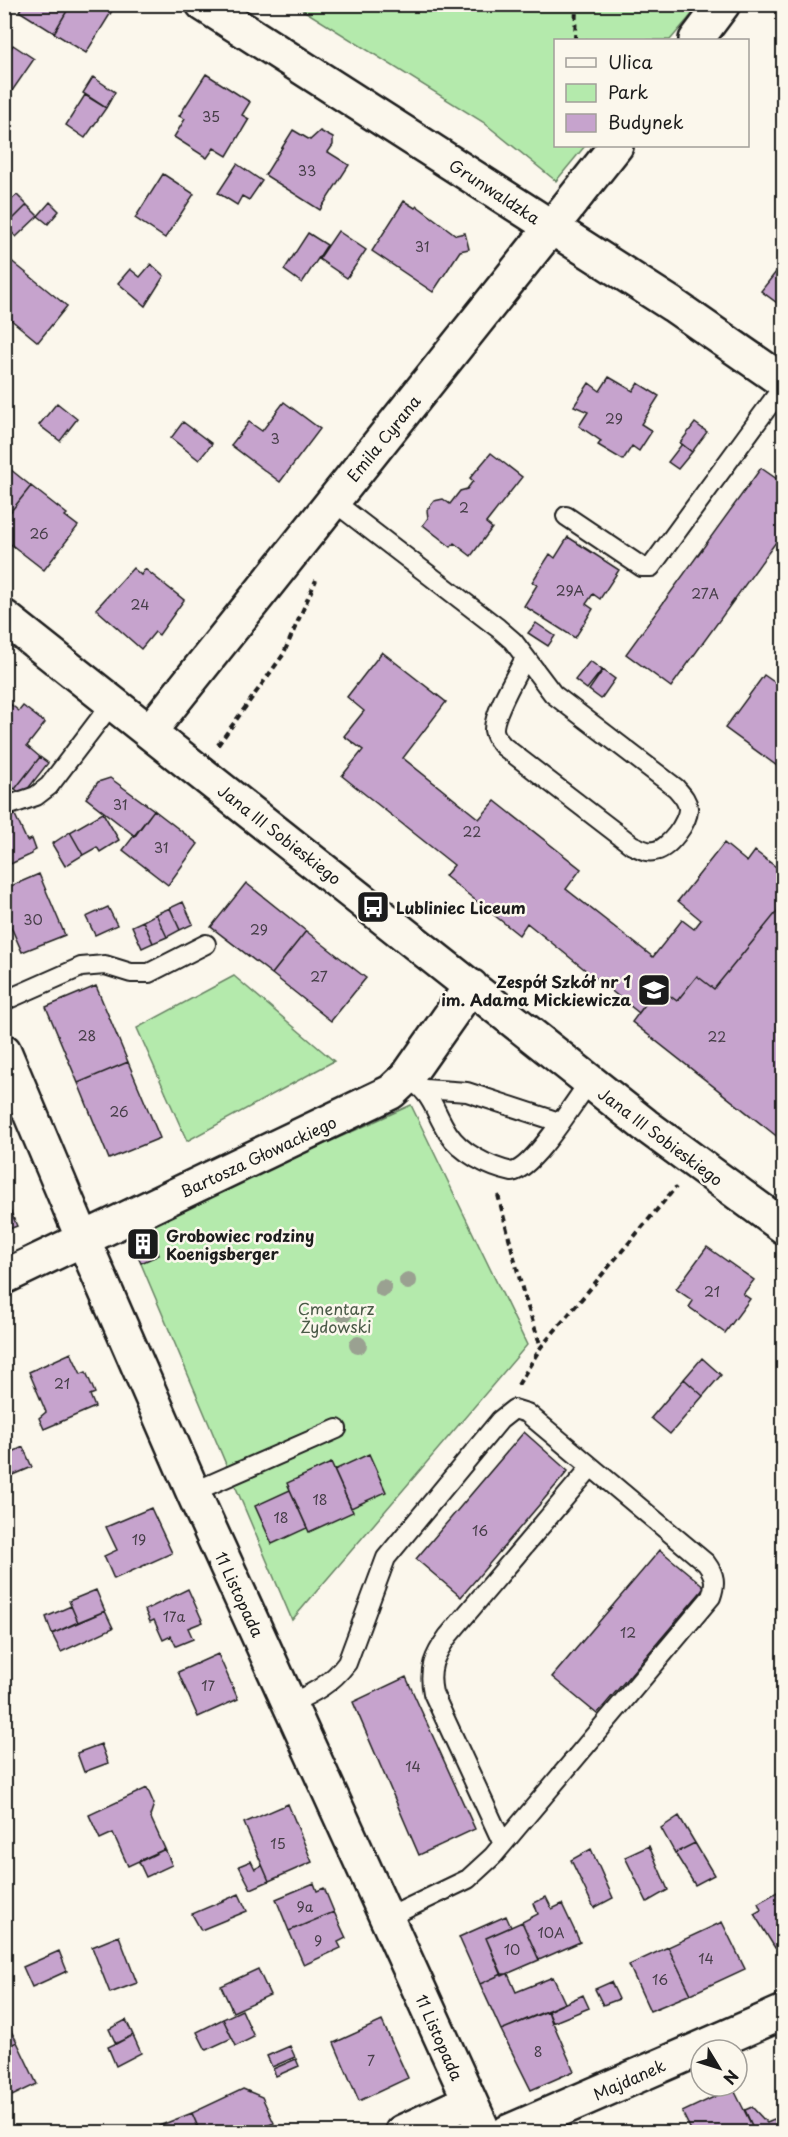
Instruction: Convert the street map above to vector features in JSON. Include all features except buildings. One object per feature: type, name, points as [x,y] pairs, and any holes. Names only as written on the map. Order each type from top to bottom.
[{"type":"street","name":"Grunwaldzka","points":[[203,4],[673,305],[782,379]]},
{"type":"street","points":[[697,39],[723,4]]},
{"type":"street","name":"Emila Cyrana","points":[[150,731],[615,147]]},
{"type":"street","name":"Jana III Sobieskiego","points":[[4,617],[590,1081],[695,1163],[783,1227]]},
{"type":"street","name":"Bartosza Głowackiego","points":[[4,1277],[416,1083],[471,986]]},
{"type":"street","name":"11 Listopada","points":[[4,1051],[193,1492],[291,1703],[484,2133]]},
{"type":"street","name":"Majdanek","points":[[507,2133],[783,2012]]},
{"type":"street","points":[[402,2133],[469,2101]]},
{"type":"lane","points":[[566,516],[642,567],[651,567],[782,379]]},
{"type":"lane","points":[[333,501],[498,628],[525,658],[553,694],[685,798],[688,809],[685,820],[668,844],[657,851],[645,851],[632,844],[503,746],[496,737],[493,727],[525,658]]},
{"type":"lane","points":[[4,807],[36,796],[49,786],[112,703]]},
{"type":"lane","points":[[4,1001],[81,967],[105,965],[130,973],[149,973],[206,944]]},
{"type":"lane","points":[[416,1083],[460,1148],[505,1171],[520,1171],[532,1160],[590,1081]]},
{"type":"lane","points":[[416,1083],[467,1092],[559,1122]]},
{"type":"lane","points":[[291,1703],[314,1693],[339,1674],[347,1663],[390,1552],[500,1420],[514,1409],[526,1413],[706,1563],[714,1573],[715,1585],[711,1597],[503,1844],[468,1879],[387,1918]]},
{"type":"lane","points":[[193,1492],[337,1429]]},
{"type":"lane","points":[[503,1844],[433,1693],[430,1671],[433,1659],[448,1636],[591,1467]]},
{"type":"path","points":[[575,39],[576,4]]},
{"type":"path","points":[[215,748],[283,655],[318,573]]},
{"type":"path","points":[[514,1409],[516,1390],[521,1376],[541,1347],[695,1163]]},
{"type":"path","points":[[490,1164],[523,1292],[541,1347]]},
{"type":"green space","points":[[295,5],[700,5],[671,39],[554,39],[554,147],[584,147],[556,181],[483,122]]},
{"type":"green space","points":[[234,976],[334,1061],[187,1141],[137,1028]]},
{"type":"green space","name":"Cmentarz Żydowski","points":[[411,1105],[527,1345],[292,1620],[128,1233]]},
{"type":"place","name":"Lubliniec Liceum","points":[[373,907]]},
{"type":"place","name":"Zespół Szkół nr 1 im. Adama Mickiewicza","points":[[654,990]]},
{"type":"place","name":"Grobowiec rodziny Koenigsberger","points":[[143,1244]]}]
